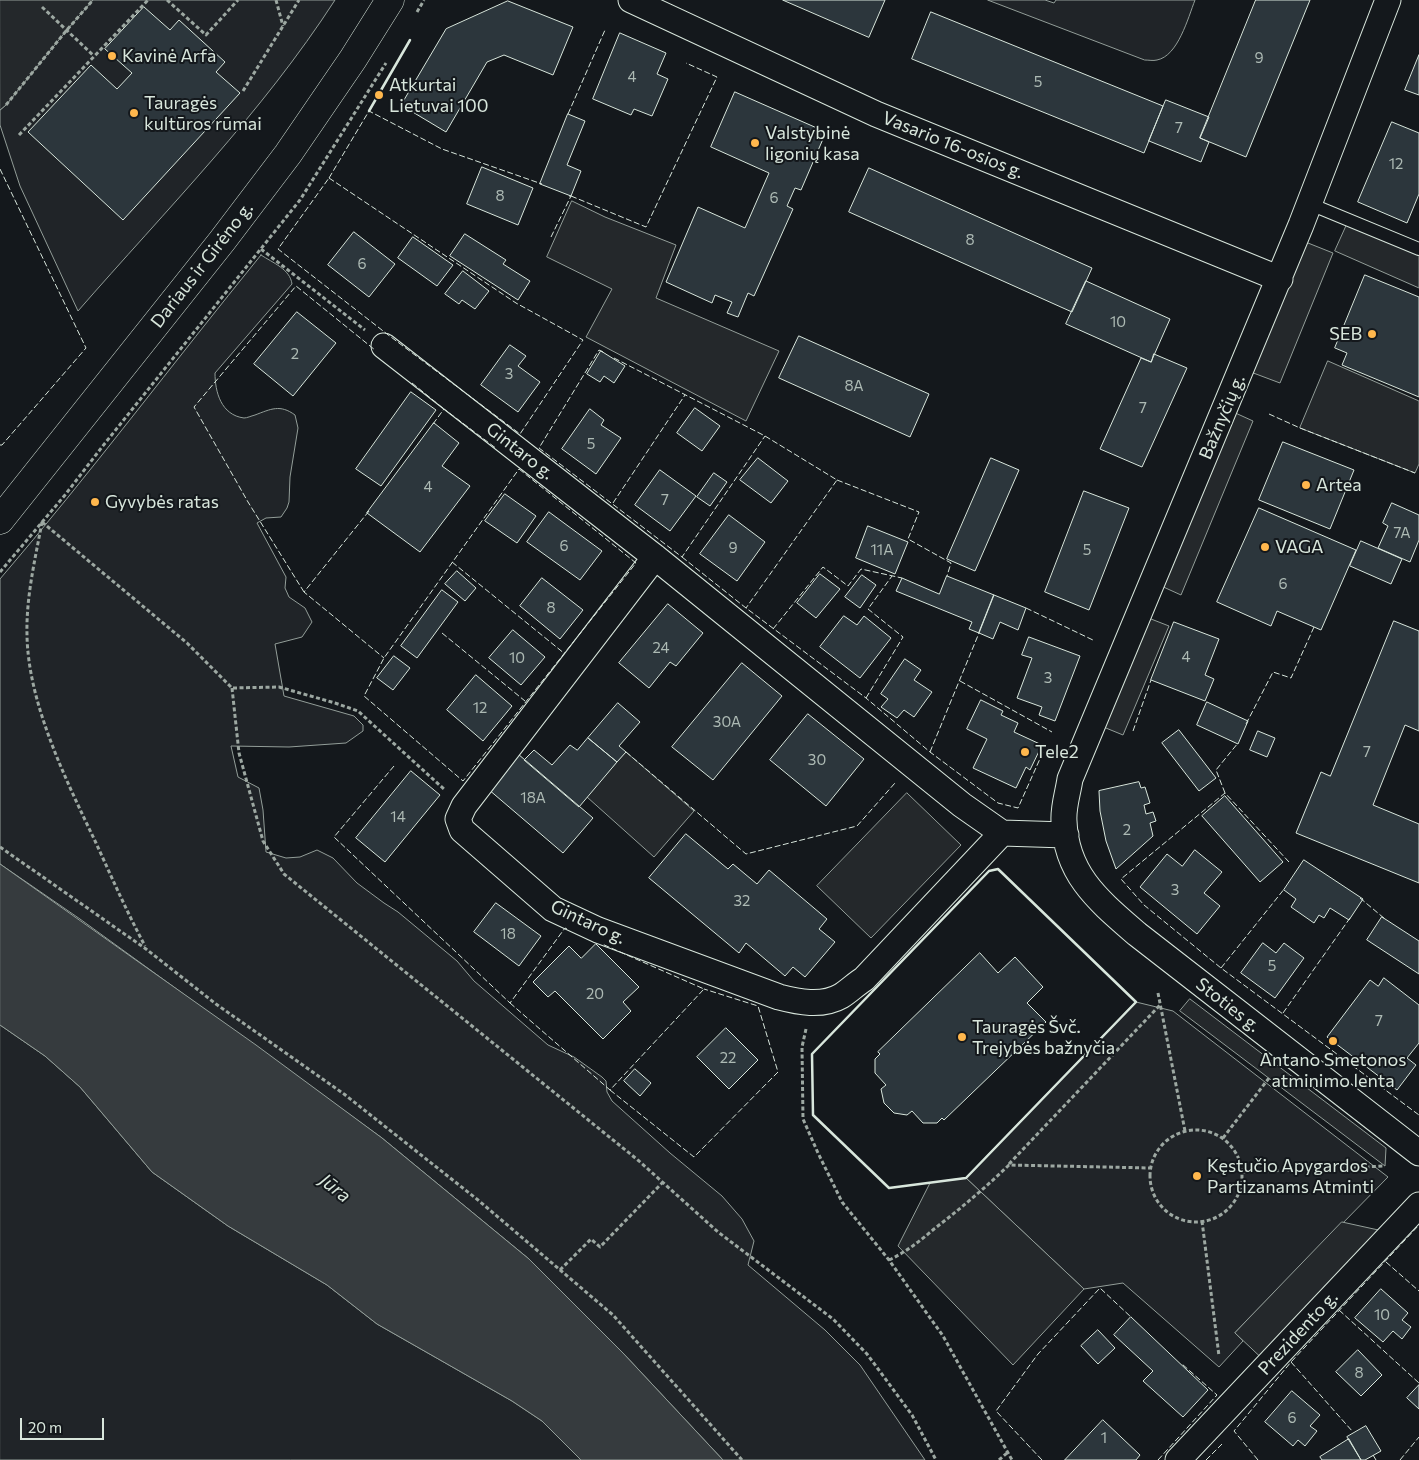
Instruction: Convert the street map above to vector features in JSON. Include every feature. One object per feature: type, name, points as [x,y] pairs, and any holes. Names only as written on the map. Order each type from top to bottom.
[{"type":"highway","name":"Dariaus ir Girėno g.","points":[[4,507],[222,241],[288,154],[353,59],[390,0]]},
{"type":"street","name":"Vasario 16-osios g.","points":[[631,0],[876,114],[1280,279]]},
{"type":"street","name":"Bažnyčių g.","points":[[1066,835],[1064,820],[1070,779],[1280,279],[1388,0]]},
{"type":"street","name":"Gintaro g.","points":[[384,346],[655,556],[962,805],[1002,833],[864,979],[840,997],[825,1002],[812,1002],[796,1001],[769,994],[598,930],[553,909],[462,830],[458,819],[464,806]]},
{"type":"street","points":[[464,806],[655,556]]},
{"type":"street","points":[[1002,833],[1066,835]]},
{"type":"street","name":"Stoties g.","points":[[1066,835],[1074,867],[1091,892],[1112,913],[1419,1153]]},
{"type":"street","name":"Prezidento g.","points":[[1178,1460],[1419,1205]]},
{"type":"lane","points":[[1310,204],[1419,249]]},
{"type":"path","points":[[6,106],[93,0]]},
{"type":"path","points":[[19,135],[148,0]]},
{"type":"path","points":[[167,0],[206,35],[238,0]]},
{"type":"path","points":[[276,0],[284,26]]},
{"type":"path","points":[[243,90],[299,0]]},
{"type":"path","points":[[42,7],[94,56]]},
{"type":"path","points":[[261,249],[384,346]]},
{"type":"path","points":[[0,572],[42,522]]},
{"type":"path","points":[[42,522],[187,643],[232,688],[239,753],[263,840],[284,874],[664,1182],[718,1232],[833,1319],[868,1354],[912,1415],[936,1460]]},
{"type":"path","points":[[42,522],[33,567],[27,614],[27,637],[36,695],[46,728],[62,769],[146,949]]},
{"type":"path","points":[[232,688],[279,687],[358,711],[464,806]]},
{"type":"path","points":[[0,847],[146,949],[216,1004],[344,1094],[478,1200],[613,1315],[742,1460]]},
{"type":"path","points":[[1158,993],[1185,1131]]},
{"type":"path","points":[[812,1002],[802,1048],[803,1119],[842,1202],[889,1260],[943,1336],[1012,1460]]},
{"type":"path","points":[[889,1260],[904,1252],[951,1217],[1009,1165],[1160,1005]]},
{"type":"path","points":[[1223,1138],[1269,1078]]},
{"type":"path","points":[[1185,1131],[1209,1131],[1223,1138],[1236,1153],[1242,1172],[1241,1186],[1236,1199],[1216,1217],[1202,1221],[1178,1218],[1159,1203],[1153,1192],[1151,1168],[1154,1158],[1166,1141],[1185,1131]]},
{"type":"path","points":[[1009,1165],[1151,1168]]},
{"type":"path","points":[[1242,1172],[1385,1166]]},
{"type":"path","points":[[560,1270],[591,1239],[600,1247],[664,1182]]},
{"type":"path","points":[[1202,1221],[1219,1356]]},
{"type":"path","points":[[999,1460],[1008,1452]]},
{"type":"shaded area","points":[[0,0],[93,0],[0,110]]},
{"type":"shaded area","points":[[93,0],[335,0],[307,42],[245,121],[78,311],[20,186],[0,125],[0,110]]},
{"type":"shaded area","points":[[988,0],[1045,0],[1054,3],[1056,0],[1195,0],[1181,35],[1171,51],[1157,60],[1145,60]]},
{"type":"shaded area","points":[[572,201],[605,217],[676,245],[656,298],[779,351],[746,421],[586,337],[612,289],[547,257]]},
{"type":"shaded area","points":[[1349,220],[1419,249],[1419,288],[1335,251]]},
{"type":"shaded area","points":[[1303,241],[1333,253],[1280,383],[1248,371]]},
{"type":"shaded area","points":[[261,255],[284,270],[291,279],[292,284],[215,373],[216,388],[221,402],[236,416],[245,418],[275,409],[285,410],[295,415],[298,428],[287,508],[281,517],[266,518],[257,523],[286,577],[285,588],[289,597],[305,608],[312,622],[302,637],[275,644],[284,696],[354,716],[363,725],[363,731],[346,743],[289,747],[231,746],[238,777],[259,788],[263,810],[266,852],[286,858],[300,857],[317,850],[333,858],[357,883],[398,912],[457,961],[474,981],[548,1045],[574,1057],[602,1077],[606,1081],[607,1092],[612,1101],[722,1196],[742,1219],[754,1241],[748,1265],[825,1330],[860,1365],[925,1460],[723,1460],[623,1353],[529,1259],[382,1138],[80,919],[0,864],[0,579]]},
{"type":"shaded area","points":[[1328,361],[1419,401],[1419,464],[1415,473],[1300,428]]},
{"type":"shaded area","points":[[1231,411],[1253,421],[1181,595],[1159,585]]},
{"type":"shaded area","points":[[1151,619],[1169,626],[1123,735],[1101,726]]},
{"type":"shaded area","points":[[626,752],[694,811],[654,857],[587,797]]},
{"type":"shaded area","points":[[907,793],[961,845],[871,938],[817,886]]},
{"type":"shaded area","points":[[1190,999],[1386,1148],[1385,1166],[1180,1011]]},
{"type":"shaded area","points":[[1136,1002],[1173,1011],[1388,1177],[1235,1333],[1243,1341],[1219,1367],[1123,1283],[1084,1289],[966,1178]]},
{"type":"shaded area","points":[[0,1025],[45,1056],[80,1087],[152,1172],[228,1226],[327,1285],[377,1324],[512,1401],[542,1421],[581,1460],[0,1460]]},
{"type":"shaded area","points":[[966,1178],[1084,1289],[1013,1365],[898,1246],[930,1183]]},
{"type":"shaded area","points":[[1342,1222],[1392,1233],[1269,1365],[1235,1333]]},
{"type":"water","name":"Jūra","points":[[0,864],[256,1045],[382,1138],[529,1259],[623,1353],[723,1460],[581,1460],[542,1421],[512,1401],[377,1324],[327,1285],[228,1226],[152,1172],[80,1087],[45,1056],[0,1025]]},
{"type":"building","points":[[783,0],[885,0],[869,37]]},
{"type":"building","points":[[1256,0],[1310,0],[1246,157],[1200,138]]},
{"type":"building","points":[[508,1],[573,27],[553,75],[504,55],[487,62],[446,132],[401,105],[446,29]]},
{"type":"building","name":"Tauragės kultūros rūmai","points":[[144,7],[170,30],[179,20],[225,62],[216,72],[240,93],[123,220],[28,132],[91,65],[117,89],[132,73],[105,49]]},
{"type":"building","points":[[931,12],[1163,106],[1144,153],[912,59]]},
{"type":"building","points":[[620,33],[666,53],[657,74],[668,79],[652,116],[634,109],[631,115],[593,99]]},
{"type":"building","points":[[1419,55],[1419,95],[1405,90]]},
{"type":"building","points":[[735,92],[826,132],[801,190],[795,188],[787,206],[793,209],[754,296],[748,293],[738,317],[727,313],[732,302],[715,295],[712,303],[666,282],[698,207],[745,228],[769,173],[711,147]]},
{"type":"building","points":[[1166,100],[1209,117],[1200,138],[1209,142],[1201,162],[1149,141]]},
{"type":"building","points":[[568,114],[585,121],[567,165],[581,171],[571,196],[540,184]]},
{"type":"building","points":[[1392,122],[1419,133],[1419,194],[1407,223],[1358,202]]},
{"type":"building","points":[[482,167],[533,188],[518,225],[467,204]]},
{"type":"building","points":[[869,168],[1092,268],[1072,312],[849,212]]},
{"type":"building","points":[[354,232],[395,264],[369,297],[328,265]]},
{"type":"building","points":[[465,234],[506,260],[503,264],[530,281],[518,300],[450,256]]},
{"type":"building","points":[[413,237],[453,265],[437,286],[398,258]]},
{"type":"building","points":[[463,271],[489,291],[475,309],[462,300],[459,304],[445,294]]},
{"type":"building","points":[[1365,275],[1419,297],[1419,397],[1342,365],[1347,353],[1335,348]]},
{"type":"building","points":[[1086,281],[1170,319],[1151,362],[1066,324]]},
{"type":"building","points":[[297,312],[336,343],[293,396],[254,364]]},
{"type":"building","points":[[799,336],[929,394],[910,437],[779,378]]},
{"type":"building","points":[[510,345],[526,356],[518,366],[540,382],[518,412],[481,385]]},
{"type":"building","points":[[601,351],[625,366],[614,383],[604,376],[600,382],[587,374]]},
{"type":"building","points":[[1154,354],[1187,368],[1142,467],[1100,449],[1141,358],[1151,362]]},
{"type":"building","points":[[411,392],[436,410],[381,486],[356,469]]},
{"type":"building","points":[[695,408],[720,426],[702,451],[677,433]]},
{"type":"building","points":[[590,409],[604,420],[601,425],[621,438],[596,474],[562,449]]},
{"type":"building","points":[[434,423],[459,443],[442,466],[470,486],[420,552],[367,513]]},
{"type":"building","name":"Artea","points":[[1283,442],[1354,470],[1330,529],[1259,500]]},
{"type":"building","points":[[758,458],[788,481],[771,503],[740,480]]},
{"type":"building","points":[[991,458],[1019,470],[975,571],[947,559]]},
{"type":"building","points":[[660,470],[696,496],[670,531],[635,505]]},
{"type":"building","points":[[714,473],[727,482],[710,506],[697,497]]},
{"type":"building","points":[[1084,491],[1129,508],[1089,610],[1045,592]]},
{"type":"building","points":[[505,494],[536,516],[517,543],[485,521]]},
{"type":"building","points":[[1392,503],[1419,515],[1419,540],[1410,562],[1378,548],[1388,526],[1383,523]]},
{"type":"building","points":[[1259,508],[1356,550],[1321,630],[1277,611],[1271,626],[1217,602]]},
{"type":"building","points":[[549,512],[602,551],[580,580],[527,542]]},
{"type":"building","points":[[729,515],[765,542],[737,581],[700,554]]},
{"type":"building","points":[[868,526],[908,542],[895,574],[856,558]]},
{"type":"building","points":[[1361,541],[1402,559],[1391,584],[1350,566]]},
{"type":"building","points":[[457,571],[476,588],[465,601],[445,584]]},
{"type":"building","points":[[820,574],[840,589],[816,618],[797,603]]},
{"type":"building","points":[[862,575],[876,585],[860,608],[845,597]]},
{"type":"building","points":[[947,576],[994,595],[979,633],[969,629],[972,622],[896,591],[902,578],[939,594]]},
{"type":"building","points":[[542,578],[583,610],[560,639],[520,606]]},
{"type":"building","points":[[442,590],[458,602],[417,658],[401,646]]},
{"type":"building","points":[[994,595],[1026,608],[1018,630],[1000,622],[993,639],[979,633]]},
{"type":"building","points":[[668,604],[703,633],[676,666],[670,662],[649,688],[619,663]]},
{"type":"building","points":[[844,616],[857,625],[864,616],[891,638],[860,678],[820,647]]},
{"type":"building","points":[[1394,621],[1419,631],[1419,731],[1405,725],[1373,805],[1419,824],[1419,883],[1296,833],[1321,772],[1330,776]]},
{"type":"building","points":[[1174,622],[1219,639],[1205,675],[1214,679],[1205,701],[1151,680]]},
{"type":"building","points":[[513,630],[545,657],[521,685],[489,658]]},
{"type":"building","points":[[1029,637],[1080,656],[1055,721],[1039,715],[1042,707],[1017,698],[1032,658],[1022,655]]},
{"type":"building","points":[[394,656],[410,668],[393,690],[377,678]]},
{"type":"building","points":[[905,659],[921,670],[914,680],[932,692],[914,717],[904,710],[897,718],[881,707],[888,699],[881,694]]},
{"type":"building","points":[[742,663],[782,696],[713,780],[672,747]]},
{"type":"building","points":[[476,675],[512,706],[483,741],[447,710]]},
{"type":"building","points":[[981,700],[1003,711],[1001,715],[1018,723],[1014,732],[1042,745],[1030,770],[1026,767],[1016,788],[973,768],[987,739],[967,729]]},
{"type":"building","points":[[1207,702],[1248,721],[1238,744],[1197,725]]},
{"type":"building","points":[[618,703],[640,722],[619,746],[626,752],[617,762],[588,738]]},
{"type":"building","points":[[808,714],[864,759],[826,806],[770,760]]},
{"type":"building","points":[[1179,730],[1216,778],[1199,791],[1162,743]]},
{"type":"building","points":[[1258,731],[1275,738],[1267,757],[1250,750]]},
{"type":"building","points":[[588,738],[617,762],[579,807],[524,760],[534,750],[552,765],[570,745],[577,750]]},
{"type":"building","points":[[518,754],[593,818],[563,853],[488,789]]},
{"type":"building","points":[[411,771],[440,795],[385,862],[356,838]]},
{"type":"building","points":[[1139,782],[1141,788],[1145,787],[1150,803],[1144,805],[1146,814],[1153,812],[1156,821],[1150,823],[1153,836],[1116,869],[1106,841],[1100,811],[1099,791]]},
{"type":"building","points":[[1225,796],[1283,862],[1260,882],[1202,816]]},
{"type":"building","points":[[686,834],[728,869],[733,864],[757,884],[769,870],[827,919],[819,929],[835,942],[805,977],[793,967],[785,976],[746,943],[739,953],[649,878]]},
{"type":"building","points":[[1195,850],[1222,872],[1204,893],[1220,906],[1197,934],[1140,887],[1167,854],[1182,866]]},
{"type":"building","points":[[1304,860],[1363,899],[1349,920],[1330,908],[1324,918],[1319,915],[1314,923],[1291,907],[1296,899],[1284,890]]},
{"type":"building","points":[[496,903],[541,936],[519,966],[474,932]]},
{"type":"building","points":[[1382,917],[1419,941],[1419,974],[1367,940]]},
{"type":"building","points":[[1263,943],[1276,953],[1284,943],[1304,958],[1275,998],[1241,973]]},
{"type":"building","points":[[596,944],[639,987],[623,1002],[631,1011],[603,1039],[555,991],[548,997],[533,982],[569,946],[581,958]]},
{"type":"building","name":"Tauragės Švč. Trejybės bažnyčia","points":[[980,953],[998,973],[1015,957],[1043,987],[1027,1003],[1046,1022],[944,1120],[942,1118],[937,1123],[923,1123],[912,1111],[907,1115],[894,1113],[884,1103],[881,1089],[886,1085],[875,1073],[875,1059],[880,1054],[878,1052]]},
{"type":"building","points":[[1384,978],[1419,1005],[1419,1043],[1407,1058],[1416,1065],[1397,1090],[1327,1037],[1370,980],[1378,986]]},
{"type":"building","points":[[726,1028],[758,1060],[729,1089],[697,1057]]},
{"type":"building","points":[[635,1069],[651,1083],[640,1096],[624,1081]]},
{"type":"building","points":[[1381,1289],[1408,1313],[1402,1320],[1411,1327],[1402,1339],[1393,1331],[1383,1342],[1355,1318]]},
{"type":"building","points":[[1131,1317],[1208,1390],[1183,1417],[1143,1381],[1153,1371],[1114,1335]]},
{"type":"building","points":[[1098,1330],[1115,1348],[1098,1364],[1081,1346]]},
{"type":"building","points":[[1358,1350],[1382,1375],[1361,1396],[1336,1372]]},
{"type":"building","points":[[1419,1385],[1419,1409],[1407,1398]]},
{"type":"building","points":[[1292,1391],[1320,1415],[1310,1426],[1317,1431],[1305,1446],[1298,1440],[1293,1446],[1265,1422]]},
{"type":"building","points":[[1103,1420],[1140,1455],[1136,1460],[1065,1460]]},
{"type":"building","points":[[1366,1426],[1381,1451],[1365,1460],[1361,1460],[1347,1437]]},
{"type":"building","points":[[1349,1439],[1361,1460],[1322,1460],[1320,1457]]},
{"type":"fence","points":[[568,114],[605,30]]},
{"type":"fence","points":[[571,196],[646,227],[717,77],[686,63]]},
{"type":"fence","points":[[329,178],[369,111],[442,149],[542,184]]},
{"type":"fence","points":[[0,169],[86,348],[0,445]]},
{"type":"fence","points":[[329,178],[516,303],[583,340],[520,434],[278,249],[329,178]]},
{"type":"fence","points":[[551,237],[571,196],[569,196]]},
{"type":"fence","points":[[304,592],[248,502],[194,407],[296,286],[375,350]]},
{"type":"fence","points":[[603,352],[599,350],[539,448],[682,557],[765,436]]},
{"type":"fence","points":[[614,358],[765,436],[837,480],[746,608]]},
{"type":"fence","points":[[412,383],[444,409]]},
{"type":"fence","points":[[613,503],[685,395]]},
{"type":"fence","points":[[433,424],[444,409],[497,449]]},
{"type":"fence","points":[[1269,414],[1415,473]]},
{"type":"fence","points":[[519,469],[636,563],[463,781],[364,696],[384,658],[519,469]]},
{"type":"fence","points":[[837,480],[919,512],[908,539],[951,563],[947,576]]},
{"type":"fence","points":[[369,511],[304,592],[384,658]]},
{"type":"fence","points":[[682,557],[746,608],[866,698],[930,752],[998,803],[1018,808],[1043,752]]},
{"type":"fence","points":[[452,562],[565,654]]},
{"type":"fence","points":[[773,629],[823,567],[848,586],[861,569],[902,578]]},
{"type":"fence","points":[[866,698],[903,637],[868,609],[892,576]]},
{"type":"fence","points":[[1026,608],[1095,641]]},
{"type":"fence","points":[[1246,724],[1273,672],[1291,678],[1314,627]]},
{"type":"fence","points":[[442,633],[525,701]]},
{"type":"fence","points":[[930,752],[979,633]]},
{"type":"fence","points":[[1133,731],[1151,680]]},
{"type":"fence","points":[[960,681],[1052,732]]},
{"type":"fence","points":[[1225,793],[1216,770],[1238,743]]},
{"type":"fence","points":[[626,752],[746,854],[857,826],[895,783]]},
{"type":"fence","points":[[394,766],[334,837],[510,1003],[565,928],[567,929]]},
{"type":"fence","points":[[1289,862],[1225,793],[1121,879],[1144,905],[1221,968],[1419,1115]]},
{"type":"fence","points":[[1221,968],[1285,888]]},
{"type":"fence","points":[[1360,898],[1385,919]]},
{"type":"fence","points":[[1283,1013],[1350,918]]},
{"type":"fence","points":[[510,1003],[610,1090],[704,989],[602,944]]},
{"type":"fence","points":[[610,1090],[694,1157],[778,1072],[758,1006],[704,989]]},
{"type":"fence","points":[[1258,1460],[1234,1431],[1291,1362],[1419,1225]]},
{"type":"fence","points":[[1386,1262],[1419,1291]]},
{"type":"fence","points":[[1042,1460],[996,1411],[1038,1354],[1100,1288],[1132,1318]]},
{"type":"fence","points":[[1339,1310],[1419,1383]]},
{"type":"fence","points":[[1291,1362],[1353,1432]]},
{"type":"fence","points":[[1158,1460],[1217,1395],[1182,1364]]},
{"type":"fence","points":[[1400,1460],[1419,1437]]},
{"type":"fence","points":[[1206,1460],[1222,1444]]},
{"type":"fence","points":[[1373,1455],[1376,1460]]},
{"type":"wall","points":[[369,111],[410,40]]},
{"type":"wall","points":[[998,869],[1136,1002],[966,1178],[889,1188],[813,1115],[812,1054],[989,871],[998,869]]},
{"type":"place","name":"Kavinė Arfa","points":[[112,56]]},
{"type":"place","name":"Atkurtai Lietuvai 100","points":[[379,95]]},
{"type":"place","name":"Tauragės kultūros rūmai","points":[[134,113]]},
{"type":"place","name":"Valstybinė ligonių kasa","points":[[755,143]]},
{"type":"place","name":"SEB","points":[[1372,334]]},
{"type":"place","name":"Artea","points":[[1306,485]]},
{"type":"place","name":"Gyvybės ratas","points":[[95,502]]},
{"type":"place","name":"VAGA","points":[[1265,547]]},
{"type":"place","name":"Tele2","points":[[1025,752]]},
{"type":"place","name":"Tauragės Švč. Trejybės bažnyčia","points":[[962,1037]]},
{"type":"place","name":"Antano Smetonos atminimo lenta","points":[[1333,1041]]},
{"type":"place","name":"Kęstučio Apygardos Partizanams Atminti","points":[[1197,1176]]}]
